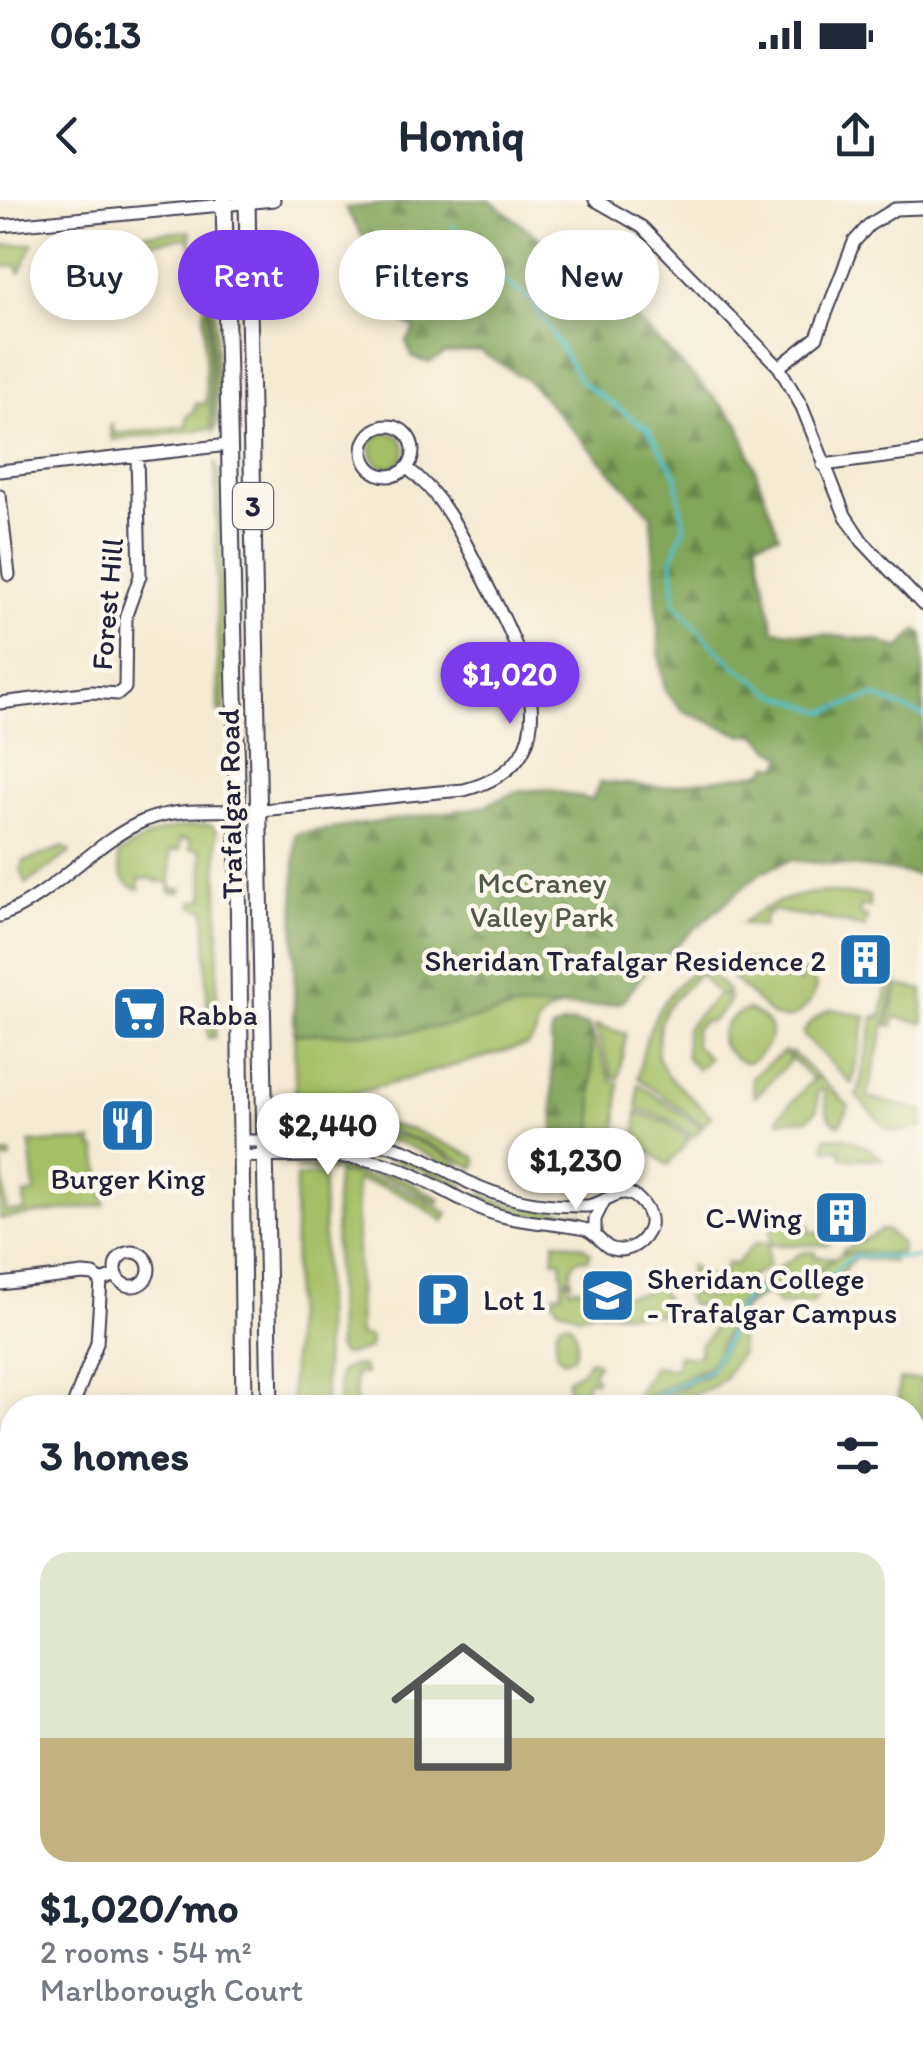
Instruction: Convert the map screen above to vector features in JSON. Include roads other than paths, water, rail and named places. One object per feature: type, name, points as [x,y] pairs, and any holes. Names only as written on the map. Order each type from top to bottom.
[{"type":"main road","name":"Trafalgar Road","points":[[247,201],[270,1395]]},
{"type":"main road","name":"Trafalgar Road","points":[[224,202],[238,812],[244,1395]]},
{"type":"street","points":[[0,226],[274,200]]},
{"type":"street","points":[[595,200],[642,227],[779,367],[802,407],[845,514],[862,541],[923,606]]},
{"type":"street","points":[[779,367],[817,337],[854,242],[869,224],[895,209],[923,208]]},
{"type":"street","points":[[385,426],[407,433],[414,448],[407,468],[392,476],[372,470],[363,451],[369,434],[385,426]]},
{"type":"street","points":[[0,470],[228,445]]},
{"type":"street","points":[[823,464],[923,452]]},
{"type":"street","name":"Forest Hill","points":[[0,702],[91,692],[118,694],[125,688],[126,615],[140,576],[138,456]]},
{"type":"street","points":[[0,916],[27,902],[126,830],[161,815],[190,810],[238,812],[464,790],[502,775],[524,751],[530,735],[532,701],[516,641],[443,504],[407,468]]},
{"type":"street","points":[[0,496],[9,575]]},
{"type":"street","points":[[242,1148],[373,1161],[410,1172],[500,1216],[586,1230],[610,1248],[628,1249],[642,1240],[650,1226],[646,1209],[634,1196],[618,1193],[588,1206],[510,1199],[400,1148],[370,1142],[266,1149]]},
{"type":"street","points":[[596,1234],[595,1219],[604,1201]]},
{"type":"street","points":[[0,1284],[82,1274],[94,1275],[101,1281]]},
{"type":"street","points":[[101,1281],[116,1275]]},
{"type":"street","points":[[77,1395],[97,1343],[101,1281]]},
{"type":"waterway","points":[[453,226],[479,264],[532,300],[581,382],[648,429],[676,475],[684,527],[672,559],[675,602],[704,637],[773,693],[825,712],[874,696],[923,716]]},
{"type":"waterway","points":[[656,1395],[710,1370],[728,1337],[736,1311],[754,1293],[819,1281],[856,1256],[923,1256]]},
{"type":"place","name":"Sheridan Trafalgar Residence 2","points":[[865,960]]},
{"type":"place","name":"Rabba","points":[[139,1014]]},
{"type":"place","name":"Burger King","points":[[128,1126]]},
{"type":"place","name":"C-Wing","points":[[841,1217]]},
{"type":"place","name":"Sheridan College - Trafalgar Campus","points":[[608,1295]]},
{"type":"place","name":"Lot 1","points":[[444,1299]]},
{"type":"park label","name":"McCraney Valley Park","points":[[542,899]]}]
